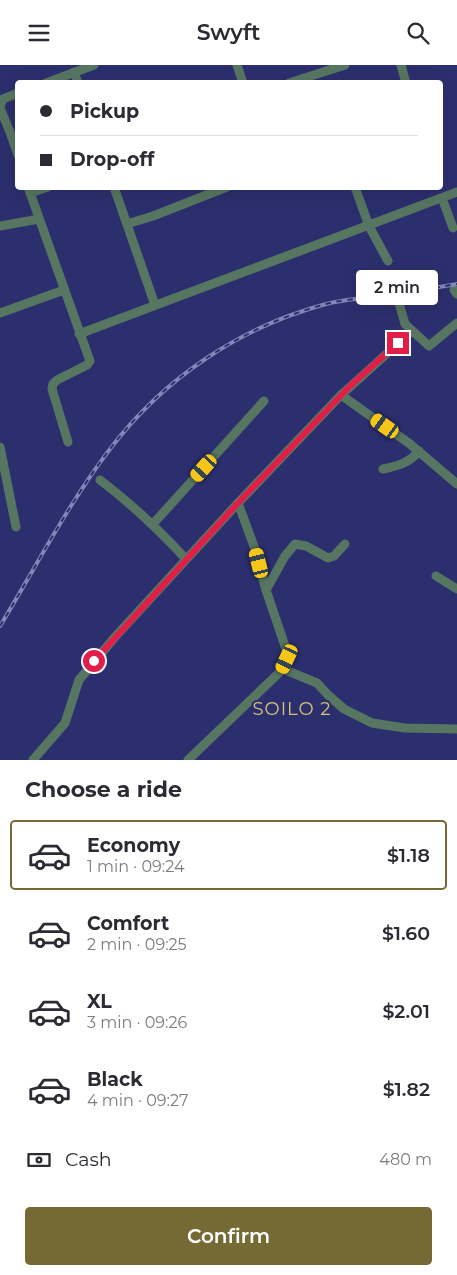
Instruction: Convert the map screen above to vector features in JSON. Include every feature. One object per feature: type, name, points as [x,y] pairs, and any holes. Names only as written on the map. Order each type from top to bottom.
[{"type":"street","points":[[54,80],[94,65]]},
{"type":"street","points":[[237,65],[242,80]]},
{"type":"street","points":[[316,79],[345,65]]},
{"type":"street","points":[[401,65],[405,80]]},
{"type":"street","points":[[74,72],[77,80]]},
{"type":"street","points":[[15,94],[3,99],[0,107],[15,146]]},
{"type":"street","points":[[0,135],[10,132]]},
{"type":"street","points":[[29,190],[90,361],[87,365],[57,380],[53,384],[52,389],[68,442]]},
{"type":"street","points":[[115,190],[155,305]]},
{"type":"street","points":[[127,223],[153,216],[218,190]]},
{"type":"street","points":[[355,190],[369,226],[388,261]]},
{"type":"street","points":[[79,334],[457,192]]},
{"type":"street","points":[[442,198],[453,228]]},
{"type":"street","points":[[0,226],[38,219]]},
{"type":"street","points":[[0,313],[64,290]]},
{"type":"street","points":[[397,296],[403,321],[429,346],[457,323]]},
{"type":"street","points":[[33,760],[65,723],[79,680],[186,559],[341,395],[412,331]]},
{"type":"street","points":[[341,395],[419,451],[457,484]]},
{"type":"street","points":[[153,524],[264,401]]},
{"type":"street","points":[[0,447],[2,465],[16,527]]},
{"type":"street","points":[[383,469],[410,461],[419,451]]},
{"type":"street","points":[[100,480],[153,524],[186,559]]},
{"type":"street","points":[[188,760],[283,669],[287,659],[286,649],[266,590],[255,549],[238,503]]},
{"type":"street","points":[[266,590],[285,556],[295,544],[306,546],[328,558],[334,556],[345,544]]},
{"type":"street","points":[[436,576],[457,589]]},
{"type":"street","points":[[283,669],[317,683],[344,709],[372,723],[405,728],[457,729]]},
{"type":"railway","points":[[0,626],[66,514],[110,449],[131,423],[179,378],[234,341],[294,314],[337,301],[457,284]]},
{"type":"district","name":"SOILO 2","points":[[292,709]]},
{"type":"route","points":[[94,661],[238,503],[349,387],[398,343]]}]
